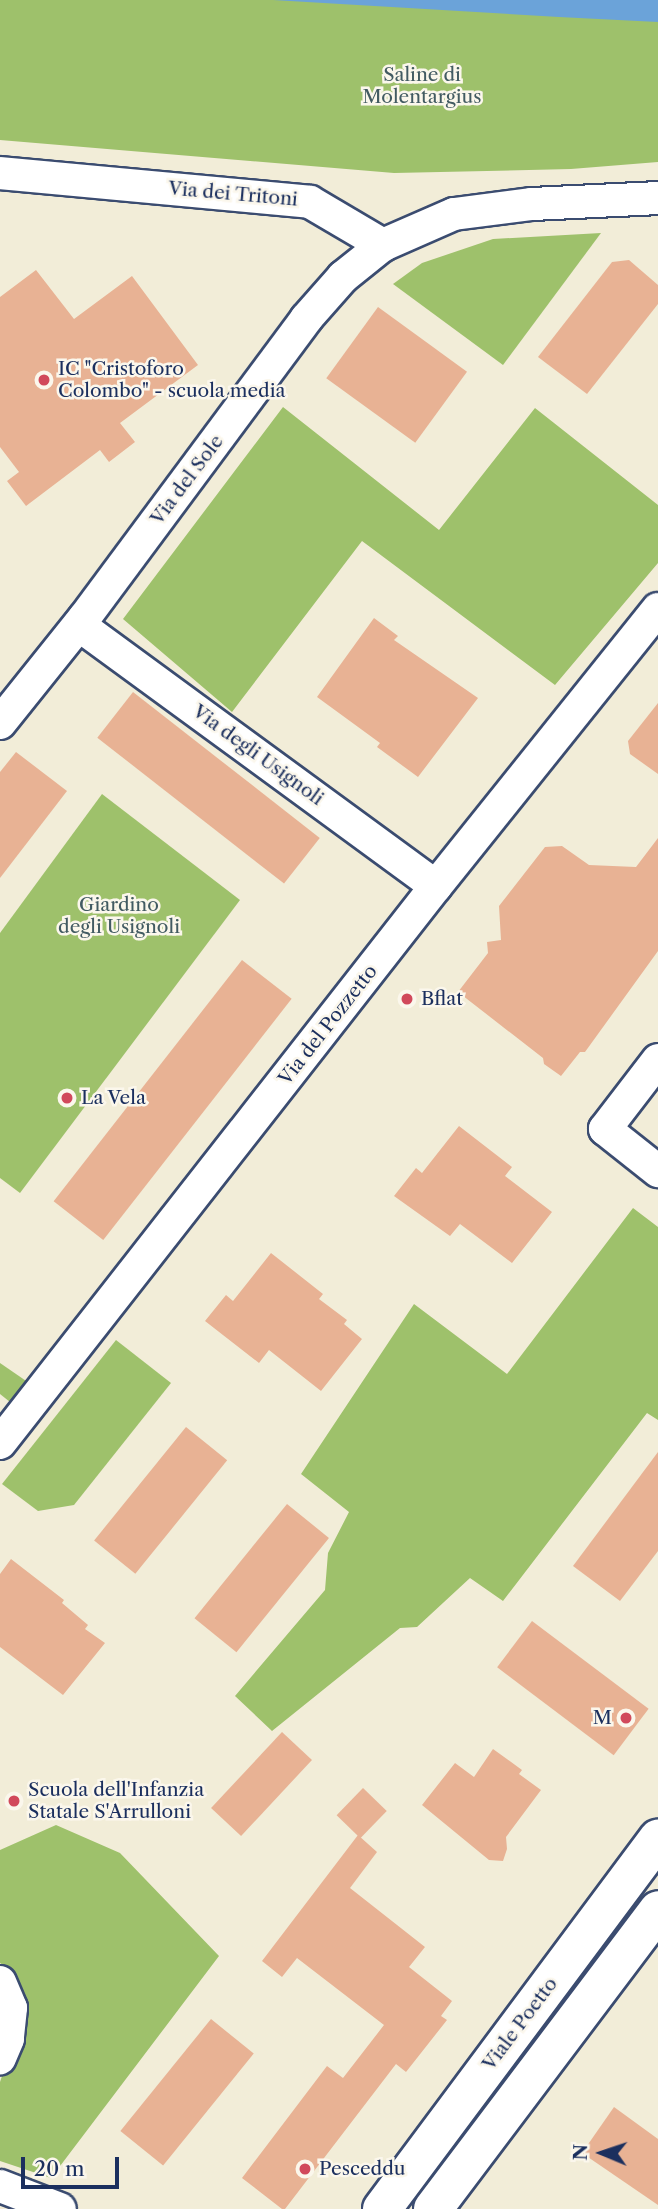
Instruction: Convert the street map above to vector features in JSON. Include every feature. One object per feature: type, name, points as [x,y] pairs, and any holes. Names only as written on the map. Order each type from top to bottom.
[{"type":"main road","name":"Viale Poetto","points":[[382,2209],[658,1839]]},
{"type":"main road","points":[[433,2209],[658,1910]]},
{"type":"street","name":"Via dei Tritoni","points":[[0,173],[310,202],[383,245]]},
{"type":"street","points":[[383,245],[454,214],[532,204],[658,198]]},
{"type":"street","name":"Via del Sole","points":[[0,723],[79,625],[306,319],[343,277],[383,245]]},
{"type":"street","name":"Via del Pozzetto","points":[[0,1443],[436,886],[658,610]]},
{"type":"street","name":"Via degli Usignoli","points":[[79,625],[436,886]]},
{"type":"street","points":[[658,1060],[605,1129],[658,1171]]},
{"type":"street","points":[[0,1982],[11,2008],[8,2039],[0,2059]]},
{"type":"street","points":[[0,2186],[60,2209]]},
{"type":"green space","name":"Saline di Molentargius","points":[[0,0],[658,0],[658,162],[571,169],[394,173],[0,140]]},
{"type":"green space","points":[[601,233],[503,365],[393,284],[422,263],[493,239]]},
{"type":"green space","points":[[283,407],[439,530],[535,408],[658,505],[658,563],[555,685],[362,541],[232,712],[123,619]]},
{"type":"green space","name":"Giardino degli Usignoli","points":[[102,794],[240,900],[20,1193],[0,1178],[0,933]]},
{"type":"green space","points":[[633,1208],[658,1227],[658,1420],[647,1413],[503,1601],[470,1578],[417,1627],[400,1628],[272,1731],[235,1696],[325,1590],[328,1553],[349,1512],[301,1474],[414,1304],[507,1374]]},
{"type":"green space","points":[[116,1340],[171,1383],[74,1505],[38,1511],[2,1484]]},
{"type":"green space","points":[[0,1363],[32,1385],[15,1406],[0,1394]]},
{"type":"green space","points":[[56,1825],[120,1853],[219,1956],[51,2178],[0,2161],[0,2082],[22,2016],[9,1969],[0,1963],[0,1850]]},
{"type":"water","points":[[273,0],[658,0],[658,22],[559,17]]},
{"type":"building","points":[[629,260],[658,285],[658,304],[587,394],[538,357],[612,262]]},
{"type":"building","name":"IC \"Cristoforo Colombo\" - scuola media","points":[[36,270],[74,319],[132,276],[198,365],[120,423],[135,442],[109,462],[100,450],[26,506],[7,481],[19,472],[0,447],[0,297]]},
{"type":"building","points":[[378,307],[467,372],[415,443],[326,378]]},
{"type":"building","points":[[374,618],[398,636],[394,640],[478,698],[418,777],[377,747],[380,743],[317,697]]},
{"type":"building","points":[[133,692],[320,838],[284,884],[97,738]]},
{"type":"building","points":[[658,703],[658,774],[630,754],[628,741]]},
{"type":"building","points":[[16,752],[67,791],[0,878],[0,772]]},
{"type":"building","points":[[658,838],[658,951],[585,1052],[580,1052],[561,1076],[544,1064],[543,1058],[458,992],[488,953],[487,942],[501,940],[499,906],[545,847],[562,846],[589,865],[636,867]]},
{"type":"building","points":[[242,960],[292,999],[103,1240],[54,1201]]},
{"type":"building","points":[[459,1126],[512,1167],[505,1176],[552,1212],[512,1263],[460,1224],[450,1236],[394,1196],[416,1168],[422,1173]]},
{"type":"building","points":[[271,1253],[323,1294],[319,1299],[347,1320],[344,1324],[362,1339],[321,1391],[269,1350],[259,1363],[205,1321],[226,1295],[233,1301]]},
{"type":"building","points":[[186,1427],[227,1460],[135,1574],[94,1540]]},
{"type":"building","points":[[658,1452],[658,1551],[620,1601],[573,1566]]},
{"type":"building","points":[[287,1504],[329,1538],[236,1652],[194,1618]]},
{"type":"building","points":[[11,1559],[64,1600],[62,1603],[88,1625],[85,1629],[105,1643],[63,1695],[0,1647],[0,1574]]},
{"type":"building","points":[[532,1621],[649,1709],[614,1755],[497,1667]]},
{"type":"building","points":[[282,1732],[312,1760],[241,1836],[211,1808]]},
{"type":"building","points":[[493,1749],[522,1770],[519,1774],[541,1790],[506,1837],[507,1849],[503,1861],[489,1860],[422,1805],[455,1763],[474,1777]]},
{"type":"building","points":[[363,1788],[387,1811],[360,1838],[337,1815]]},
{"type":"building","points":[[358,1835],[377,1852],[350,1888],[425,1947],[409,1967],[452,2001],[441,2016],[447,2020],[406,2072],[396,2064],[285,2209],[282,2209],[242,2178],[327,2066],[343,2078],[384,2025],[297,1958],[282,1977],[262,1961]]},
{"type":"building","points":[[211,2019],[254,2054],[163,2166],[120,2131]]},
{"type":"building","points":[[614,2107],[658,2139],[658,2205],[582,2153]]},
{"type":"place","name":"IC \"Cristoforo Colombo\" - scuola media","points":[[44,380]]},
{"type":"place","name":"Bflat","points":[[407,999]]},
{"type":"place","name":"La Vela","points":[[67,1098]]},
{"type":"place","name":"M","points":[[626,1718]]},
{"type":"place","name":"Scuola dell'Infanzia Statale S'Arrulloni","points":[[14,1801]]},
{"type":"place","name":"Pesceddu","points":[[305,2169]]}]
